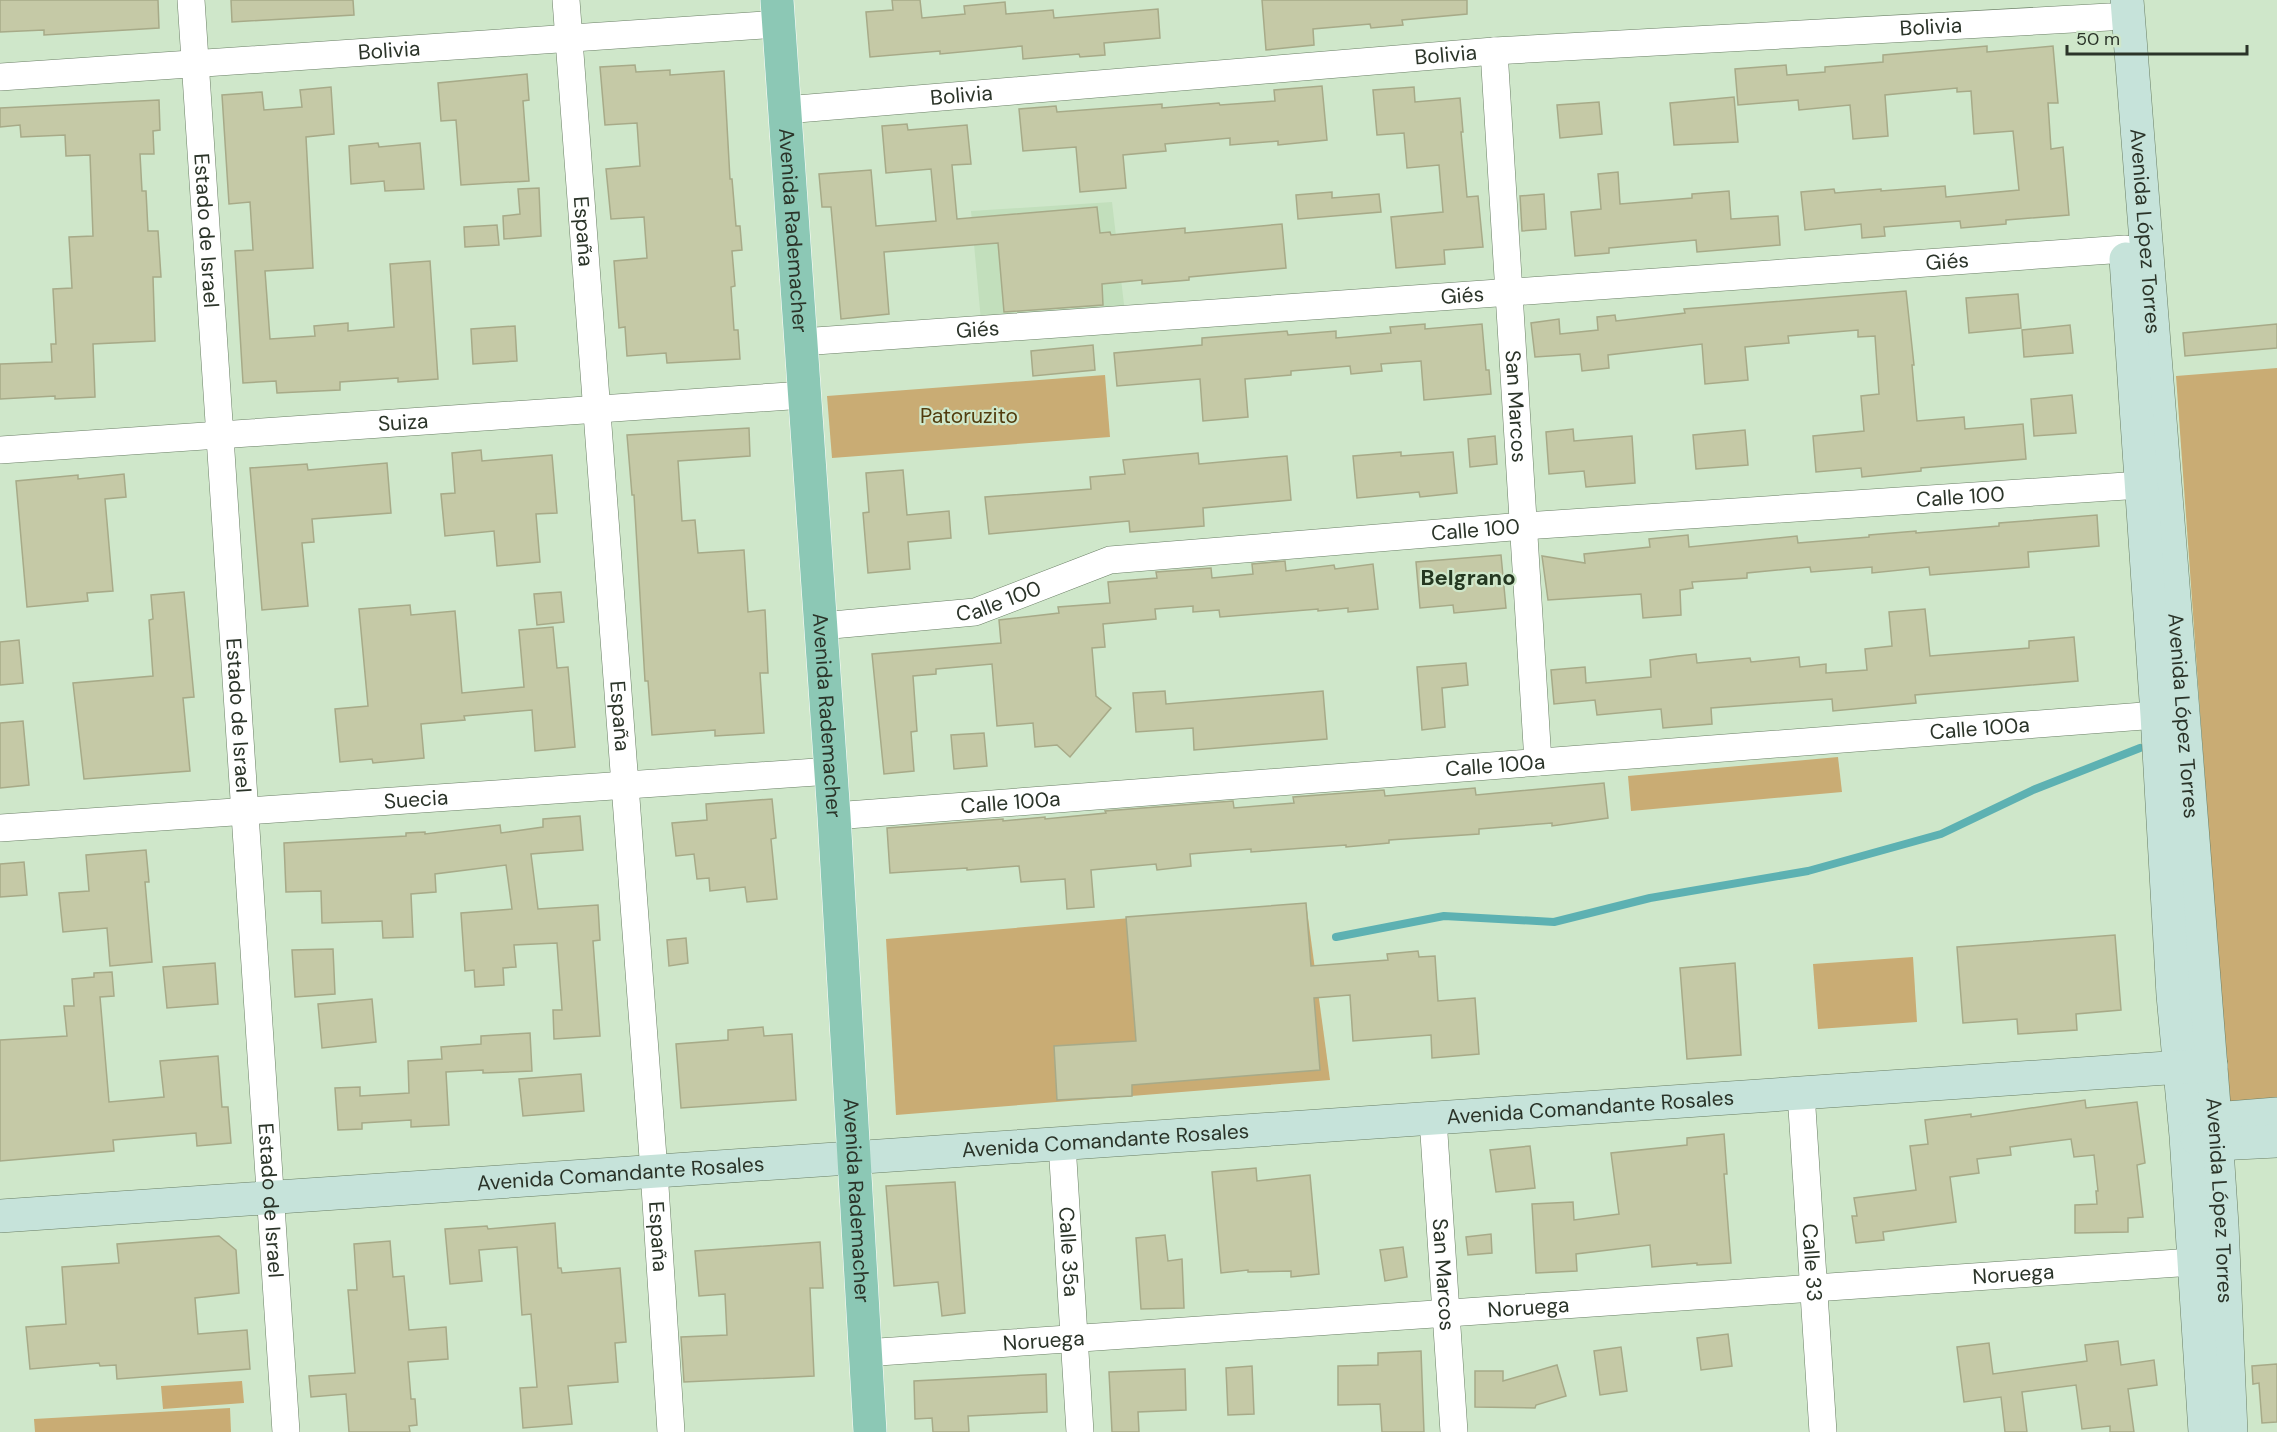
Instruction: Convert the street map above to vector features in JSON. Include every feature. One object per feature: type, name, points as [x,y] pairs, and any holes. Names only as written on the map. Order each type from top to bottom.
[{"type":"main road","name":"Avenida López Torres","points":[[2115,6],[2125,249],[2157,714],[2173,995],[2196,1066]]},
{"type":"main road","name":"Avenida López Torres","points":[[2115,6],[2196,1066],[2206,1133],[2231,1432]]},
{"type":"main road","name":"Avenida Rademacher","points":[[777,12],[834,816],[870,1432]]},
{"type":"main road","name":"Avenida Comandante Rosales","points":[[0,1216],[2196,1066]]},
{"type":"main road","points":[[2206,1133],[2277,1114]]},
{"type":"main road","name":"Avenida López Torres","points":[[2205,1432],[2193,1262],[2206,1133]]},
{"type":"main road","points":[[2206,1133],[2277,1141]]},
{"type":"street","name":"Estado de Israel","points":[[191,0],[286,1432]]},
{"type":"street","name":"España","points":[[566,0],[654,1171],[671,1432]]},
{"type":"street","name":"Bolivia","points":[[784,110],[1494,51],[2115,6]]},
{"type":"street","name":"Bolivia","points":[[0,77],[570,38],[777,12]]},
{"type":"street","name":"San Marcos","points":[[1494,51],[1538,762]]},
{"type":"street","name":"Giés","points":[[801,342],[2125,249]]},
{"type":"street","name":"Suiza","points":[[0,450],[804,395]]},
{"type":"street","name":"Calle 100","points":[[821,626],[975,612],[1110,560],[1524,526],[2141,485]]},
{"type":"street","name":"Calle 100a","points":[[834,816],[2157,714]]},
{"type":"street","name":"Suecia","points":[[0,828],[831,771]]},
{"type":"street","name":"Calle 33","points":[[1801,1093],[1823,1432]]},
{"type":"street","name":"San Marcos","points":[[1433,1119],[1444,1313],[1454,1432]]},
{"type":"street","name":"Calle 35a","points":[[1062,1144],[1080,1432]]},
{"type":"street","name":"Noruega","points":[[864,1353],[2193,1262]]},
{"type":"shaded area","points":[[1112,202],[1125,313],[981,321],[971,211]]},
{"type":"green space","points":[[2277,368],[2277,1099],[2228,1103],[2176,376]]},
{"type":"green space","name":"Patoruzito","points":[[1105,375],[1110,437],[832,458],[827,396]]},
{"type":"green space","points":[[1838,757],[1842,792],[1631,811],[1628,776]]},
{"type":"green space","points":[[1306,903],[1330,1080],[896,1115],[886,939]]},
{"type":"green space","points":[[1913,957],[1917,1022],[1818,1029],[1813,964]]},
{"type":"green space","points":[[242,1381],[244,1403],[163,1409],[161,1386]]},
{"type":"green space","points":[[230,1408],[231,1432],[35,1432],[34,1419]]},
{"type":"building","points":[[0,0],[158,0],[159,28],[44,35],[44,30],[0,32]]},
{"type":"building","points":[[231,0],[353,0],[354,15],[232,22]]},
{"type":"building","points":[[892,0],[920,0],[922,18],[965,14],[964,6],[1005,2],[1006,14],[1053,10],[1054,18],[1158,9],[1160,38],[1104,43],[1105,55],[1080,57],[1079,54],[1023,59],[1022,46],[940,54],[940,51],[870,57],[866,12],[893,10]]},
{"type":"building","points":[[1262,0],[1467,0],[1467,14],[1402,20],[1403,25],[1371,28],[1370,24],[1313,29],[1314,45],[1266,50]]},
{"type":"building","points":[[1987,46],[1987,52],[2053,46],[2058,103],[2048,103],[2051,149],[2063,147],[2069,215],[2006,220],[2006,224],[1961,228],[1960,221],[1884,227],[1885,236],[1862,238],[1861,224],[1805,230],[1801,192],[1834,189],[1835,193],[1945,186],[1946,197],[2019,190],[2013,131],[1974,134],[1971,91],[1957,92],[1957,88],[1885,95],[1888,136],[1853,139],[1850,105],[1799,110],[1798,100],[1738,105],[1735,69],[1786,65],[1787,75],[1825,72],[1825,67],[1883,62],[1883,55]]},
{"type":"building","points":[[635,65],[636,72],[670,70],[670,75],[724,71],[730,179],[732,179],[736,226],[740,226],[742,250],[732,251],[735,286],[731,287],[734,330],[738,330],[740,359],[667,363],[666,353],[627,356],[625,327],[619,328],[614,261],[647,258],[644,217],[611,219],[606,169],[640,166],[637,123],[605,125],[600,67]]},
{"type":"building","points":[[527,74],[529,100],[523,101],[529,181],[461,185],[456,120],[441,121],[438,83]]},
{"type":"building","points":[[1322,86],[1327,140],[1278,145],[1278,141],[1230,145],[1230,138],[1165,144],[1166,151],[1123,155],[1126,188],[1080,192],[1076,147],[1023,151],[1019,109],[1056,106],[1057,112],[1162,104],[1162,108],[1275,101],[1274,90]]},
{"type":"building","points":[[331,87],[334,134],[306,137],[313,268],[265,271],[270,339],[315,336],[314,326],[348,323],[348,331],[394,327],[390,264],[430,261],[438,379],[398,382],[398,378],[340,382],[340,390],[277,393],[276,381],[243,383],[235,251],[253,250],[250,202],[229,204],[222,95],[262,92],[264,110],[302,107],[300,90]]},
{"type":"building","points":[[1414,87],[1415,102],[1460,98],[1467,197],[1478,196],[1483,247],[1444,250],[1445,264],[1396,268],[1391,217],[1443,212],[1439,165],[1407,168],[1404,133],[1377,135],[1373,90]]},
{"type":"building","points":[[1734,97],[1738,142],[1674,145],[1670,103]]},
{"type":"building","points":[[159,100],[160,130],[153,131],[154,154],[140,154],[142,191],[146,191],[148,231],[158,231],[161,277],[153,277],[155,341],[93,344],[95,397],[55,399],[55,396],[0,399],[0,364],[52,362],[51,344],[56,344],[53,289],[72,288],[69,237],[93,236],[90,155],[66,156],[65,135],[21,137],[20,125],[0,127],[0,108]]},
{"type":"building","points":[[1599,102],[1602,134],[1560,138],[1557,105]]},
{"type":"building","points":[[907,124],[908,130],[967,125],[971,164],[952,165],[957,219],[1097,207],[1100,233],[1110,232],[1111,235],[1185,228],[1185,233],[1282,224],[1286,268],[1189,277],[1189,280],[1142,284],[1142,280],[1102,284],[1103,305],[1004,312],[998,243],[884,252],[889,314],[841,319],[831,207],[822,207],[819,174],[871,170],[876,226],[936,221],[931,169],[886,173],[882,126]]},
{"type":"building","points":[[378,143],[379,147],[420,143],[424,189],[385,191],[384,181],[351,184],[349,146]]},
{"type":"building","points":[[1618,172],[1620,204],[1692,198],[1692,194],[1729,191],[1731,219],[1778,216],[1780,245],[1697,252],[1696,240],[1609,248],[1609,253],[1575,256],[1571,212],[1601,209],[1598,174]]},
{"type":"building","points":[[539,188],[541,236],[504,239],[503,216],[520,214],[518,189]]},
{"type":"building","points":[[1332,192],[1332,198],[1379,194],[1381,212],[1298,219],[1296,195]]},
{"type":"building","points":[[1544,194],[1546,229],[1522,231],[1520,196]]},
{"type":"building","points":[[497,225],[499,245],[465,247],[464,227]]},
{"type":"building","points":[[1906,291],[1917,421],[1964,417],[1965,429],[2023,424],[2026,459],[1921,468],[1921,471],[1862,477],[1861,468],[1816,472],[1813,436],[1864,431],[1861,396],[1879,394],[1875,336],[1858,337],[1858,330],[1788,336],[1789,343],[1745,347],[1748,380],[1705,384],[1702,344],[1608,355],[1609,368],[1582,371],[1580,354],[1535,357],[1531,323],[1559,319],[1560,334],[1598,330],[1597,317],[1615,315],[1616,321],[1685,313],[1684,309]]},
{"type":"building","points":[[2018,294],[2021,328],[1969,333],[1966,298]]},
{"type":"building","points":[[1425,324],[1425,329],[1482,324],[1486,370],[1489,370],[1491,394],[1424,400],[1421,361],[1381,364],[1382,371],[1351,374],[1350,366],[1291,371],[1291,375],[1245,379],[1248,417],[1203,421],[1200,379],[1117,386],[1114,353],[1202,345],[1202,338],[1287,331],[1288,335],[1336,331],[1336,338],[1391,333],[1390,327]]},
{"type":"building","points":[[2277,324],[2277,348],[2185,356],[2183,333]]},
{"type":"building","points":[[2070,325],[2073,353],[2024,357],[2022,330]]},
{"type":"building","points":[[515,326],[517,361],[473,364],[471,329]]},
{"type":"building","points":[[1093,345],[1095,370],[1033,376],[1031,351]]},
{"type":"building","points":[[2072,395],[2076,433],[2034,436],[2031,399]]},
{"type":"building","points":[[749,428],[750,456],[678,461],[682,521],[695,520],[698,553],[744,550],[748,612],[765,610],[768,673],[760,673],[764,733],[715,736],[715,730],[652,735],[648,681],[645,681],[634,495],[632,495],[627,435]]},
{"type":"building","points":[[1573,429],[1574,441],[1632,436],[1635,483],[1586,487],[1584,471],[1549,474],[1546,432]]},
{"type":"building","points":[[1745,430],[1748,465],[1696,469],[1693,435]]},
{"type":"building","points":[[1495,436],[1497,464],[1470,467],[1468,439]]},
{"type":"building","points":[[481,450],[482,461],[552,455],[557,513],[536,514],[540,562],[497,566],[494,531],[445,536],[441,494],[455,493],[452,453]]},
{"type":"building","points":[[1401,452],[1401,456],[1453,452],[1457,493],[1420,497],[1419,492],[1357,498],[1353,456]]},
{"type":"building","points":[[1198,453],[1199,464],[1287,456],[1291,500],[1203,508],[1204,526],[1130,532],[1129,521],[989,534],[985,497],[1091,489],[1090,477],[1125,474],[1123,460]]},
{"type":"building","points":[[387,463],[391,513],[312,519],[314,542],[302,543],[308,606],[262,610],[250,468],[307,464],[308,470]]},
{"type":"building","points":[[903,470],[907,515],[949,511],[951,538],[908,542],[910,569],[868,573],[863,513],[869,512],[866,473]]},
{"type":"building","points":[[124,474],[126,497],[105,499],[113,591],[87,593],[88,601],[27,607],[16,481],[78,475],[78,479]]},
{"type":"building","points":[[2097,515],[2099,546],[2028,552],[2029,567],[1930,575],[1929,567],[1872,573],[1872,567],[1811,572],[1810,567],[1747,573],[1747,578],[1692,582],[1693,588],[1680,590],[1681,615],[1643,618],[1641,594],[1548,600],[1542,556],[1585,563],[1584,554],[1650,547],[1649,539],[1688,535],[1689,547],[1797,536],[1798,543],[1916,531],[1916,533],[1999,526],[1999,523]]},
{"type":"building","points":[[1501,555],[1506,608],[1454,613],[1453,605],[1420,608],[1416,562]]},
{"type":"building","points":[[1285,561],[1286,571],[1334,565],[1335,569],[1373,564],[1378,609],[1348,612],[1348,608],[1318,611],[1318,609],[1220,617],[1219,610],[1193,612],[1193,606],[1155,609],[1156,619],[1103,624],[1105,647],[1092,648],[1096,696],[1111,708],[1070,757],[1057,745],[1035,747],[1033,723],[997,726],[992,664],[936,669],[936,674],[913,676],[917,731],[911,732],[914,771],[884,774],[872,654],[1001,643],[999,620],[1059,613],[1058,607],[1110,603],[1108,582],[1157,578],[1156,572],[1211,568],[1212,578],[1253,574],[1252,564]]},
{"type":"building","points":[[184,592],[194,697],[183,698],[190,771],[84,779],[73,683],[153,676],[149,620],[153,619],[151,595]]},
{"type":"building","points":[[561,592],[564,622],[537,625],[534,594]]},
{"type":"building","points":[[410,605],[411,615],[455,611],[462,693],[524,687],[519,630],[553,627],[557,668],[568,667],[575,747],[535,751],[532,710],[464,716],[465,720],[421,724],[424,758],[373,763],[372,759],[340,762],[335,709],[368,706],[359,609]]},
{"type":"building","points":[[1925,609],[1930,656],[2029,648],[2029,641],[2074,637],[2078,681],[1915,695],[1916,703],[1833,711],[1832,699],[1711,708],[1712,724],[1663,728],[1661,709],[1597,715],[1595,700],[1554,704],[1551,670],[1585,667],[1586,683],[1651,677],[1650,660],[1696,654],[1697,663],[1750,658],[1751,662],[1799,657],[1800,667],[1826,664],[1826,673],[1867,670],[1865,649],[1892,646],[1889,612]]},
{"type":"building","points":[[19,640],[23,683],[0,685],[0,642]]},
{"type":"building","points":[[1466,663],[1468,685],[1442,688],[1445,727],[1422,730],[1417,667]]},
{"type":"building","points":[[1165,691],[1166,704],[1323,691],[1327,739],[1194,750],[1193,728],[1136,732],[1133,693]]},
{"type":"building","points":[[23,721],[29,785],[0,788],[0,723]]},
{"type":"building","points":[[984,733],[987,766],[954,769],[951,735]]},
{"type":"building","points":[[1604,783],[1608,818],[1552,826],[1552,823],[1479,829],[1479,834],[1389,840],[1389,843],[1346,847],[1346,845],[1251,852],[1251,849],[1190,854],[1191,866],[1157,870],[1156,864],[1091,870],[1094,907],[1067,909],[1065,879],[1021,882],[1019,866],[890,873],[887,828],[1003,819],[1003,821],[1045,817],[1045,819],[1106,813],[1105,811],[1233,801],[1234,808],[1294,803],[1293,797],[1384,790],[1385,796],[1475,788],[1476,795]]},
{"type":"building","points":[[772,799],[776,838],[771,839],[777,899],[747,902],[745,887],[710,891],[709,878],[697,879],[694,854],[676,856],[672,823],[707,820],[706,804]]},
{"type":"building","points":[[580,816],[583,850],[531,854],[538,909],[598,905],[600,940],[593,941],[600,1036],[554,1039],[553,1010],[562,1010],[557,943],[514,945],[516,967],[503,968],[504,985],[475,987],[474,970],[465,971],[461,913],[512,909],[506,865],[435,874],[436,892],[411,894],[413,937],[383,938],[382,921],[322,923],[321,891],[286,892],[284,843],[406,836],[406,833],[425,832],[425,834],[500,825],[501,833],[543,827],[543,819]]},
{"type":"building","points":[[146,850],[149,882],[145,882],[152,962],[110,966],[107,928],[63,932],[59,893],[89,891],[86,855]]},
{"type":"building","points":[[24,862],[27,895],[0,897],[0,864]]},
{"type":"building","points":[[1306,903],[1311,966],[1388,960],[1387,954],[1418,951],[1419,957],[1435,956],[1438,1001],[1475,998],[1479,1054],[1432,1058],[1431,1035],[1353,1041],[1350,995],[1314,998],[1320,1070],[1132,1085],[1132,1096],[1057,1100],[1054,1046],[1136,1041],[1126,917]]},
{"type":"building","points":[[2115,935],[2121,1010],[2076,1014],[2077,1030],[2018,1034],[2017,1019],[1963,1023],[1957,947]]},
{"type":"building","points":[[686,938],[688,963],[669,966],[667,940]]},
{"type":"building","points":[[333,949],[335,994],[295,997],[292,950]]},
{"type":"building","points":[[215,963],[218,1004],[167,1008],[163,967]]},
{"type":"building","points":[[1735,963],[1741,1055],[1687,1059],[1680,968]]},
{"type":"building","points":[[112,972],[114,996],[100,997],[109,1102],[164,1097],[160,1061],[218,1056],[222,1107],[228,1107],[231,1143],[197,1146],[196,1133],[113,1140],[114,1151],[0,1161],[0,1040],[67,1036],[64,1006],[74,1006],[72,979],[94,977],[94,973]]},
{"type":"building","points":[[372,999],[376,1042],[322,1048],[318,1004]]},
{"type":"building","points":[[763,1027],[764,1036],[792,1034],[796,1100],[681,1108],[676,1044],[728,1040],[728,1030]]},
{"type":"building","points":[[530,1033],[532,1071],[446,1072],[449,1125],[411,1127],[411,1120],[362,1123],[362,1129],[338,1130],[335,1088],[360,1087],[360,1096],[409,1093],[408,1061],[442,1059],[441,1047],[481,1044],[481,1036]]},
{"type":"building","points":[[581,1074],[584,1111],[523,1116],[519,1079]]},
{"type":"building","points":[[2085,1100],[2086,1108],[2137,1102],[2145,1163],[2137,1165],[2143,1217],[2128,1218],[2128,1232],[2075,1233],[2075,1205],[2097,1204],[2096,1191],[2098,1191],[2094,1155],[2074,1157],[2071,1139],[2010,1147],[2011,1155],[1977,1159],[1979,1173],[1950,1177],[1956,1222],[1883,1232],[1884,1240],[1856,1243],[1852,1216],[1857,1216],[1854,1198],[1916,1190],[1910,1146],[1928,1144],[1925,1120],[1971,1114],[1971,1117]]},
{"type":"building","points":[[1724,1134],[1727,1174],[1724,1174],[1731,1263],[1652,1267],[1650,1245],[1576,1254],[1577,1271],[1536,1273],[1532,1204],[1573,1202],[1574,1220],[1619,1214],[1611,1153],[1687,1145],[1687,1138]]},
{"type":"building","points":[[1530,1146],[1535,1188],[1496,1192],[1490,1150]]},
{"type":"building","points":[[1256,1168],[1257,1181],[1310,1175],[1319,1274],[1291,1277],[1291,1271],[1248,1272],[1248,1270],[1221,1273],[1212,1172]]},
{"type":"building","points":[[955,1182],[965,1313],[942,1316],[938,1282],[894,1286],[886,1186]]},
{"type":"building","points":[[555,1223],[558,1268],[561,1268],[562,1273],[620,1268],[626,1342],[615,1343],[618,1382],[568,1386],[572,1424],[523,1428],[520,1388],[537,1387],[531,1314],[522,1315],[517,1247],[479,1250],[482,1281],[450,1284],[445,1229],[487,1226],[488,1229]]},
{"type":"building","points":[[1491,1234],[1492,1253],[1468,1255],[1466,1237]]},
{"type":"building","points":[[1165,1235],[1168,1261],[1182,1259],[1184,1308],[1141,1309],[1136,1238]]},
{"type":"building","points":[[219,1236],[236,1250],[239,1293],[195,1298],[198,1334],[247,1330],[250,1369],[117,1379],[116,1365],[100,1366],[99,1363],[30,1369],[26,1327],[66,1324],[62,1267],[119,1263],[117,1244]]},
{"type":"building","points":[[390,1241],[393,1277],[404,1276],[409,1330],[446,1327],[448,1359],[408,1362],[411,1399],[415,1399],[417,1425],[409,1426],[410,1432],[349,1432],[346,1394],[311,1397],[309,1376],[355,1373],[348,1290],[357,1290],[354,1244]]},
{"type":"building","points":[[820,1242],[823,1288],[810,1288],[814,1376],[684,1382],[681,1337],[727,1335],[725,1294],[699,1296],[695,1251]]},
{"type":"building","points":[[1403,1247],[1407,1277],[1385,1281],[1380,1250]]},
{"type":"building","points":[[1728,1334],[1732,1366],[1701,1370],[1697,1338]]},
{"type":"building","points":[[2118,1341],[2121,1365],[2154,1360],[2157,1385],[2128,1389],[2134,1432],[2110,1432],[2110,1426],[2082,1429],[2076,1385],[2022,1392],[2027,1432],[2005,1432],[2001,1397],[1964,1402],[1957,1347],[1989,1343],[1993,1374],[2087,1361],[2085,1345]]},
{"type":"building","points":[[1621,1347],[1627,1391],[1600,1395],[1594,1351]]},
{"type":"building","points":[[1421,1351],[1424,1432],[1382,1432],[1380,1404],[1338,1405],[1338,1366],[1378,1365],[1378,1353]]},
{"type":"building","points":[[2277,1364],[2277,1422],[2262,1423],[2259,1383],[2253,1384],[2252,1366]]},
{"type":"building","points":[[1557,1365],[1566,1396],[1536,1405],[1535,1408],[1475,1407],[1475,1371],[1503,1371],[1503,1381]]},
{"type":"building","points":[[1252,1366],[1254,1414],[1228,1415],[1226,1368]]},
{"type":"building","points":[[1185,1369],[1186,1410],[1138,1412],[1139,1432],[1112,1432],[1109,1372]]},
{"type":"building","points":[[1046,1374],[1047,1412],[968,1416],[969,1432],[933,1432],[932,1418],[915,1419],[914,1381]]},
{"type":"waterway","points":[[1336,937],[1444,916],[1554,922],[1650,898],[1808,871],[1941,834],[2033,790],[2140,748]]},
{"type":"district","name":"Belgrano","points":[[1468,577]]}]
